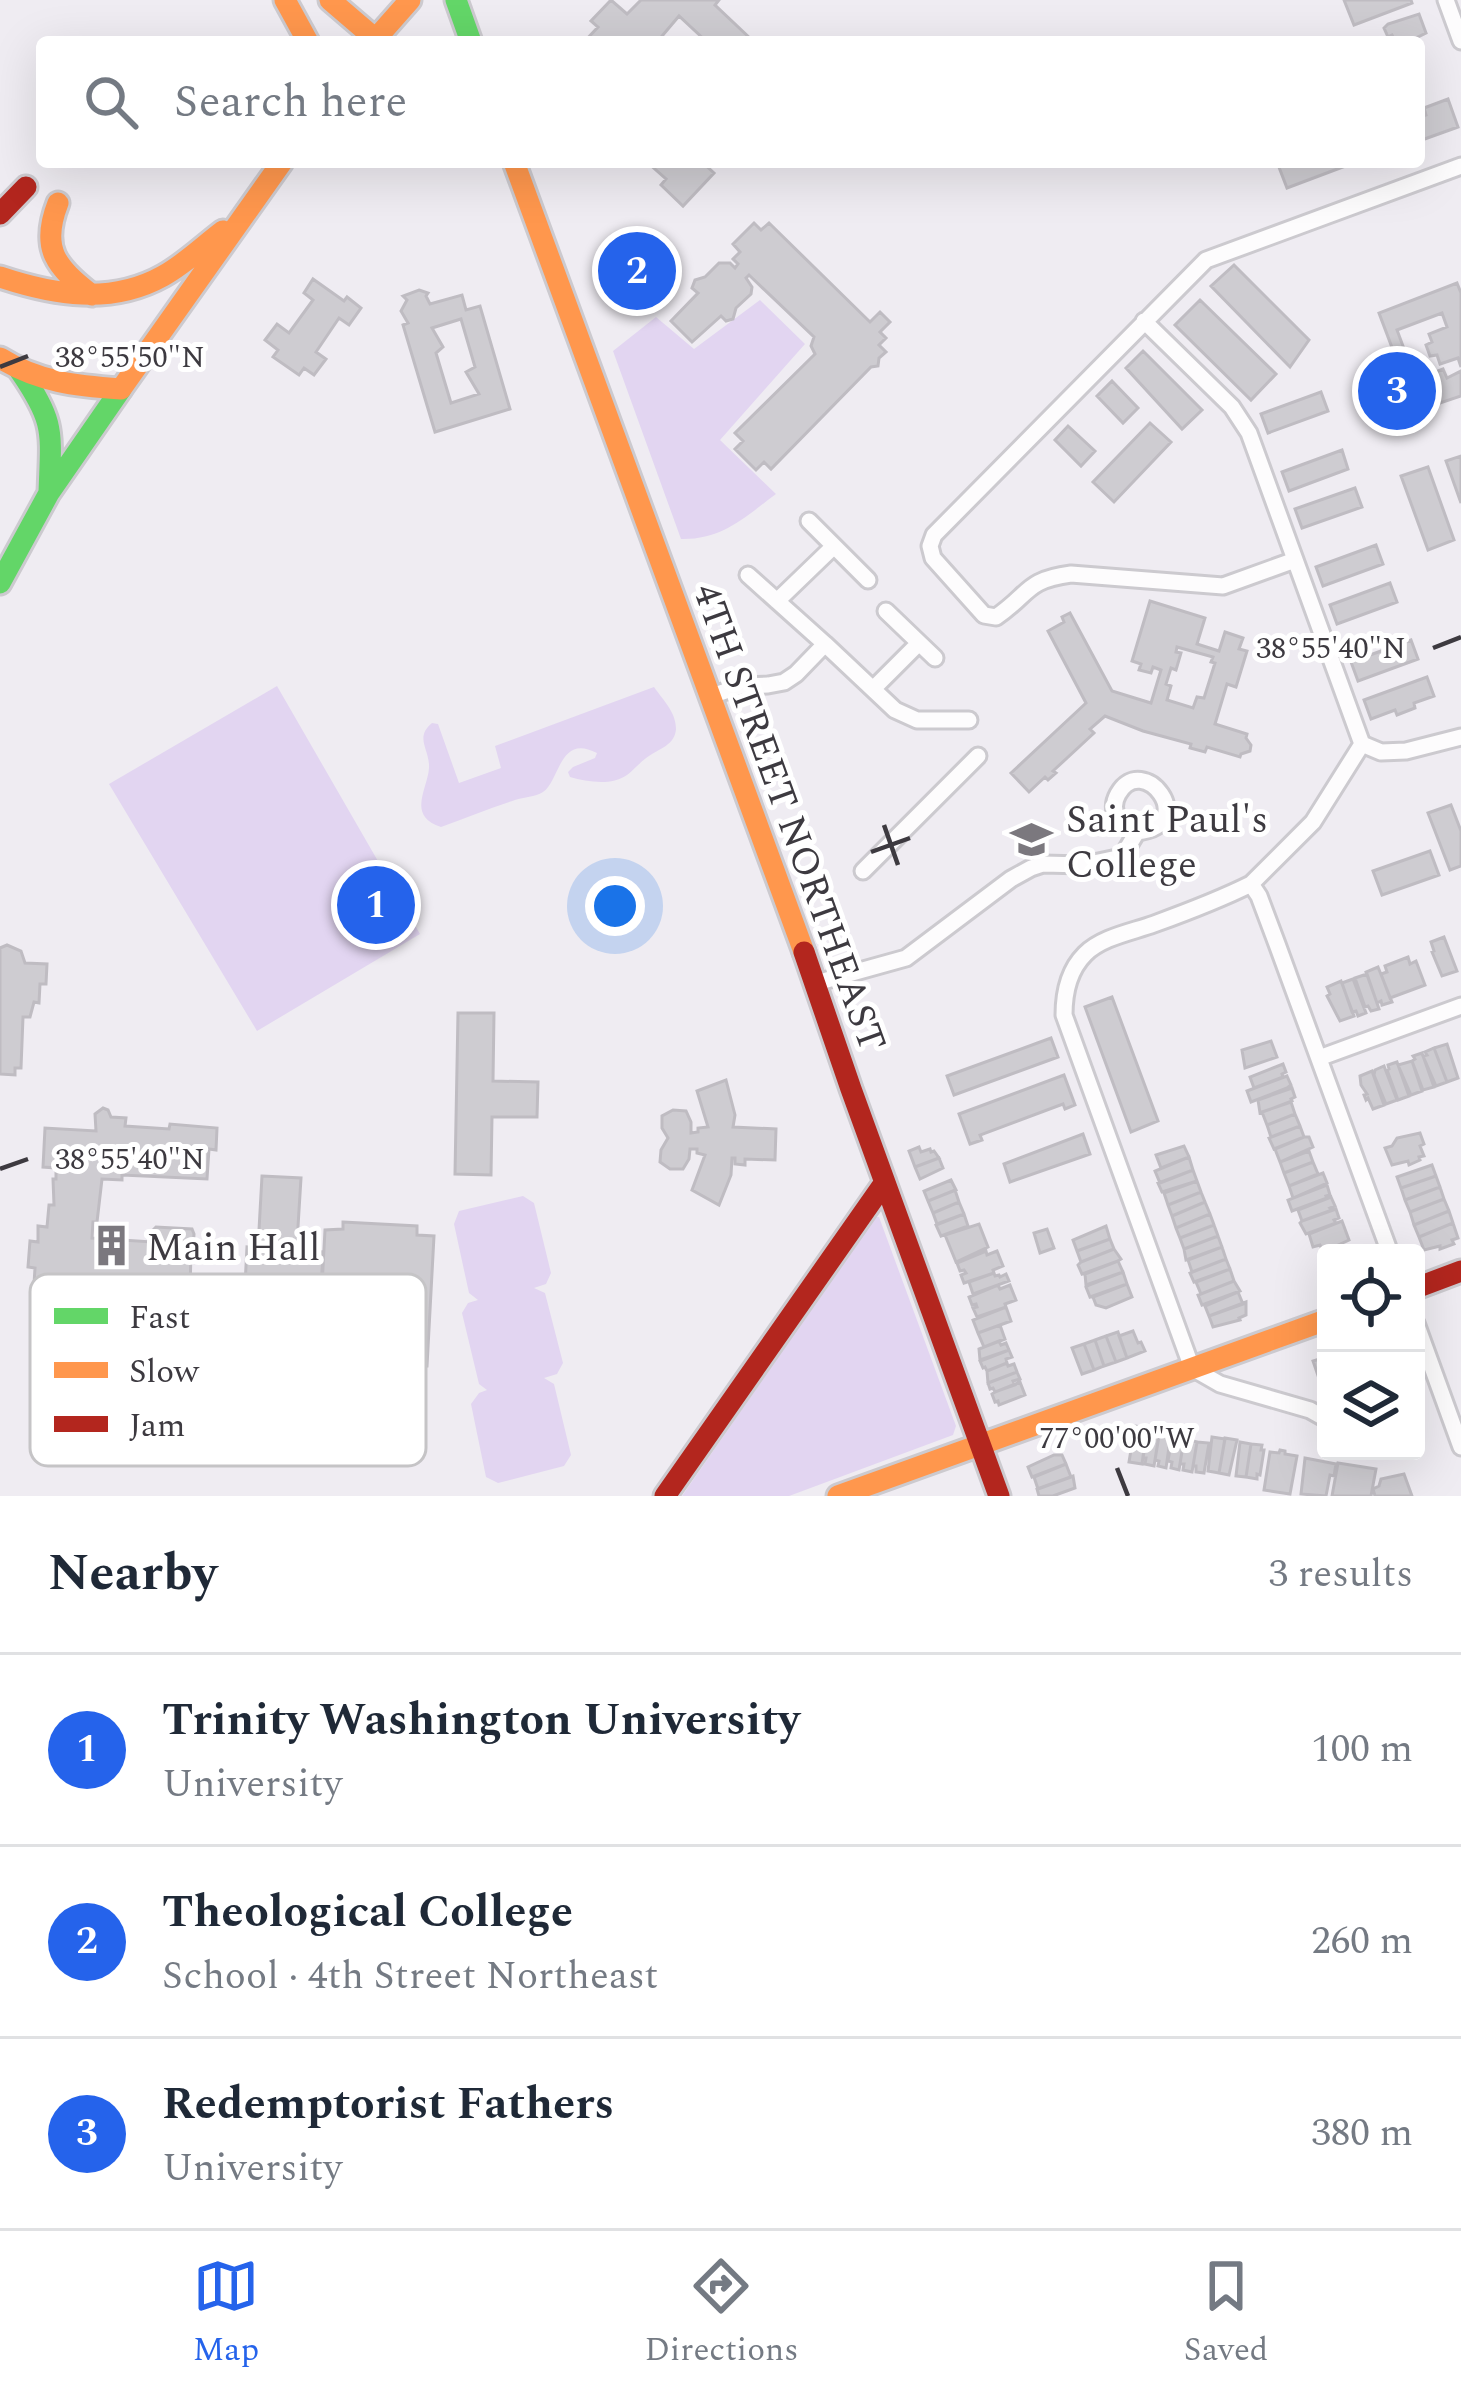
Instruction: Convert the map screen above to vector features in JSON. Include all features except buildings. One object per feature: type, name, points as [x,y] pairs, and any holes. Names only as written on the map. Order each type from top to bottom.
[{"type":"street","points":[[285,0],[305,36]]},
{"type":"street","points":[[330,0],[370,36]]},
{"type":"street","points":[[380,36],[410,0]]},
{"type":"street","points":[[456,0],[469,36]]},
{"type":"street","points":[[1446,0],[1461,41]]},
{"type":"street","points":[[1295,560],[1223,586],[1072,574],[1051,577],[1033,584],[996,617],[984,615],[933,558],[930,546],[934,535],[1205,260],[1461,166]]},
{"type":"street","points":[[0,583],[49,493],[277,168]]},
{"type":"street","name":"4TH STREET NORTHEAST","points":[[516,168],[999,1496]]},
{"type":"street","points":[[0,214],[26,188]]},
{"type":"street","points":[[58,203],[49,225],[50,247],[68,276],[92,295]]},
{"type":"street","points":[[0,277],[45,292],[92,295],[129,290],[160,278],[243,216]]},
{"type":"street","points":[[1144,321],[1232,406],[1249,433],[1362,744],[1381,752],[1406,751],[1461,737]]},
{"type":"street","points":[[0,358],[53,383],[122,389]]},
{"type":"street","points":[[20,371],[47,417],[49,493]]},
{"type":"street","points":[[809,521],[868,580]]},
{"type":"street","points":[[777,601],[834,546]]},
{"type":"street","points":[[748,575],[895,710],[917,720],[969,720]]},
{"type":"street","points":[[886,611],[935,658]]},
{"type":"street","points":[[873,689],[919,643]]},
{"type":"street","points":[[711,696],[741,686],[784,682],[825,644]]},
{"type":"street","points":[[1317,1414],[1220,1384],[1192,1368],[1066,1024],[1064,999],[1072,973],[1088,951],[1251,884],[1313,822],[1362,744]]},
{"type":"street","points":[[863,871],[978,756]]},
{"type":"street","points":[[816,983],[906,958],[1031,868],[1123,857],[1138,832]]},
{"type":"street","points":[[1251,884],[1387,1244]]},
{"type":"street","points":[[1319,1058],[1461,1006]]},
{"type":"street","points":[[665,1496],[885,1182]]},
{"type":"street","points":[[1425,1285],[1461,1271]]},
{"type":"street","points":[[838,1496],[1317,1323]]},
{"type":"street","points":[[1425,1348],[1461,1447]]},
{"type":"shaded area","points":[[760,300],[805,344],[720,440],[776,494],[721,531],[681,539],[613,351],[656,317],[694,349]]},
{"type":"shaded area","points":[[277,686],[420,934],[257,1031],[109,784]]},
{"type":"shaded area","points":[[654,687],[674,717],[675,734],[627,775],[607,782],[570,777],[573,767],[597,753],[575,749],[540,794],[441,827],[424,816],[429,761],[423,739],[432,723],[438,724],[459,783],[501,768],[495,746]]},
{"type":"shaded area","points":[[523,1196],[534,1203],[551,1273],[546,1284],[534,1288],[545,1293],[563,1363],[557,1374],[544,1378],[554,1384],[571,1455],[564,1466],[498,1483],[486,1477],[471,1404],[487,1390],[479,1384],[462,1313],[468,1303],[478,1300],[469,1293],[454,1224],[459,1211]]},
{"type":"shaded area","points":[[879,1217],[956,1426],[953,1435],[789,1496],[682,1496]]},
{"type":"traffic: fast","points":[[456,0],[469,36]]},
{"type":"traffic: fast","points":[[20,371],[46,416],[49,493]]},
{"type":"traffic: fast","points":[[0,583],[49,493],[121,389]]},
{"type":"traffic: slow","points":[[285,0],[305,36]]},
{"type":"traffic: slow","points":[[330,0],[372,36]]},
{"type":"traffic: slow","points":[[378,36],[410,0]]},
{"type":"traffic: slow","points":[[0,358],[58,381],[121,389],[278,168]]},
{"type":"traffic: slow","points":[[516,168],[804,952]]},
{"type":"traffic: slow","points":[[58,203],[51,233],[55,256],[92,295]]},
{"type":"traffic: slow","points":[[0,277],[62,292],[123,291],[171,271],[223,231]]},
{"type":"traffic: slow","points":[[838,1496],[1317,1323]]},
{"type":"traffic: jam","points":[[0,214],[26,187]]},
{"type":"traffic: jam","points":[[804,952],[999,1496]]},
{"type":"traffic: jam","points":[[665,1496],[885,1182]]},
{"type":"traffic: jam","points":[[1425,1285],[1461,1271]]},
{"type":"place","name":"Theological College","points":[[637,271]]},
{"type":"place","name":"Redemptorist Fathers","points":[[1397,391]]},
{"type":"place","name":"Saint Paul's College","points":[[1032,840]]},
{"type":"place","name":"Trinity Washington University","points":[[376,905]]},
{"type":"place","name":"Main Hall","points":[[112,1246]]}]
